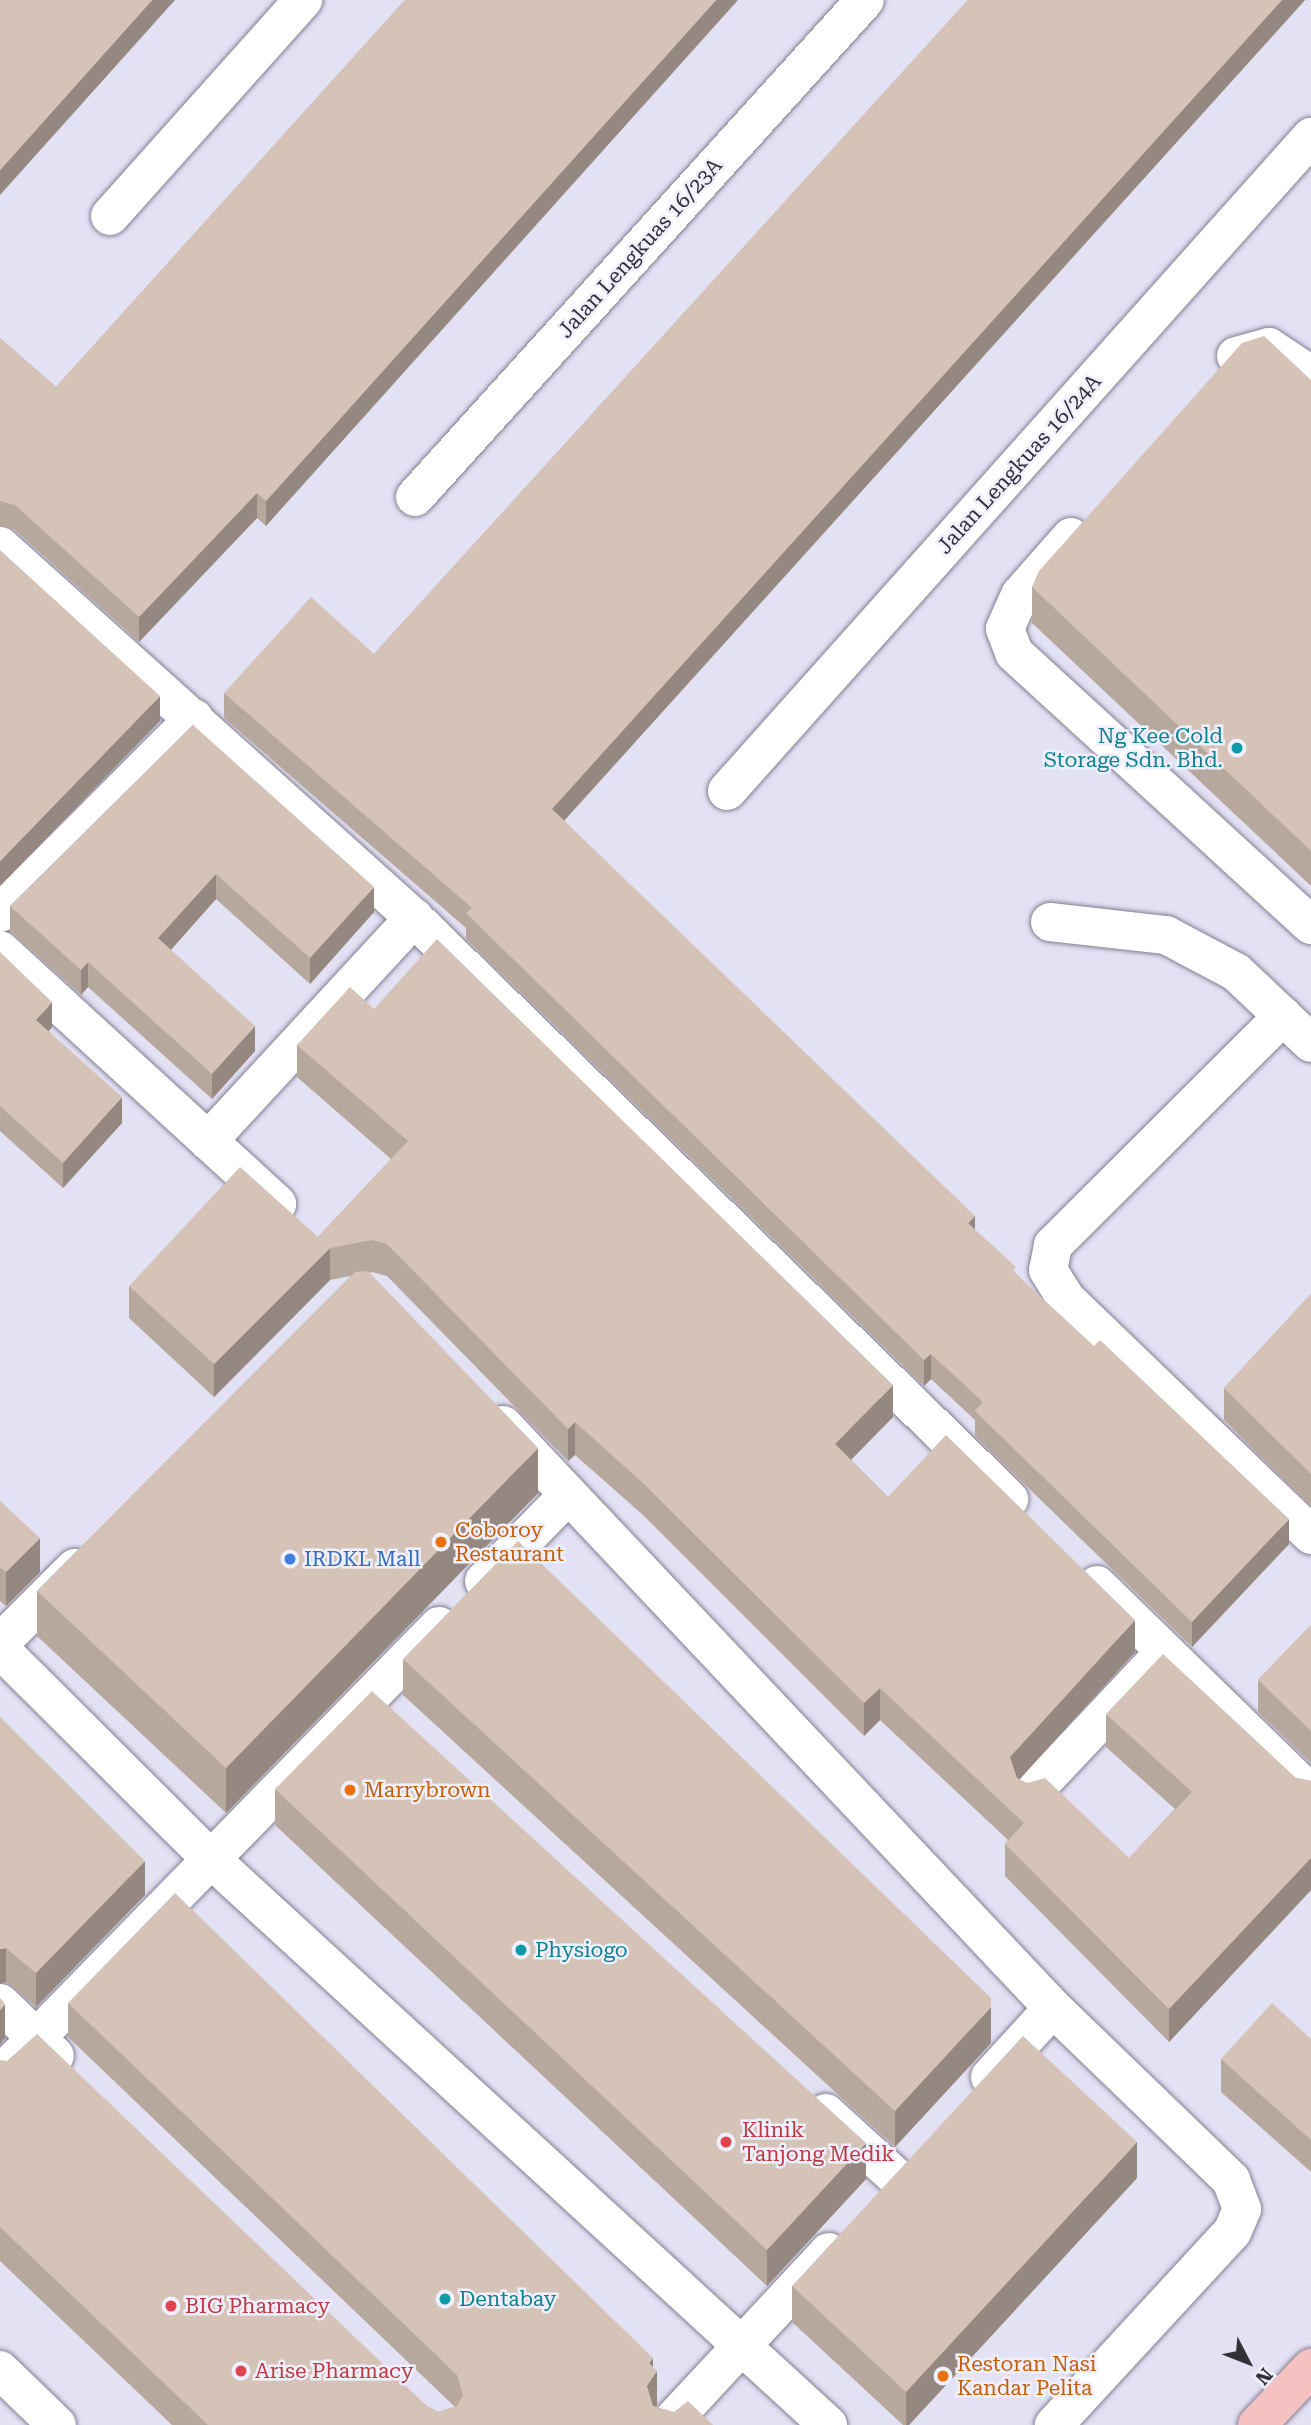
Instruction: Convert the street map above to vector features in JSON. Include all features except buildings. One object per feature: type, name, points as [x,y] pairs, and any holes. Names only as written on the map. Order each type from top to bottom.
[{"type":"main road","points":[[1257,2425],[1311,2368]]},
{"type":"street","points":[[110,216],[303,0]]},
{"type":"street","name":"Jalan Lengkuas 16/23A","points":[[415,497],[865,0]]},
{"type":"street","name":"Jalan Lengkuas 16/24A","points":[[727,791],[1311,137]]},
{"type":"street","points":[[1212,380],[1230,360],[1269,347],[1311,375]]},
{"type":"street","points":[[1093,513],[1020,594],[1006,629],[1014,653],[1311,925]]},
{"type":"street","points":[[0,546],[414,918],[1036,1524]]},
{"type":"street","points":[[0,913],[194,718]]},
{"type":"street","points":[[208,1141],[414,918]]},
{"type":"street","points":[[1050,922],[1166,935],[1236,972],[1311,1043]]},
{"type":"street","points":[[0,950],[305,1229]]},
{"type":"street","points":[[1283,1016],[1080,1215],[1053,1245],[1048,1270],[1067,1300],[1311,1535]]},
{"type":"street","points":[[477,1397],[1053,2008],[1231,2180],[1242,2210],[1232,2232],[1055,2425]]},
{"type":"street","points":[[0,2075],[568,1494]]},
{"type":"street","points":[[0,1643],[99,1544]]},
{"type":"street","points":[[1065,1554],[1311,1794]]},
{"type":"street","points":[[0,1649],[212,1860],[746,2343],[828,2425]]},
{"type":"street","points":[[1031,1794],[1165,1652]]},
{"type":"street","points":[[371,1696],[402,1724]]},
{"type":"street","points":[[0,2003],[86,2085]]},
{"type":"street","points":[[961,2108],[1053,2008]]},
{"type":"street","points":[[794,2083],[897,2178]]},
{"type":"street","points":[[668,2425],[925,2148]]},
{"type":"street","points":[[0,2370],[57,2425]]},
{"type":"place","name":"Ng Kee Cold Storage Sdn. Bhd.","points":[[1237,748]]},
{"type":"place","name":"Coboroy Restaurant","points":[[441,1542]]},
{"type":"place","name":"IRDKL Mall","points":[[290,1559]]},
{"type":"place","name":"Marrybrown","points":[[350,1790]]},
{"type":"place","name":"Physiogo","points":[[521,1950]]},
{"type":"place","name":"Klinik Tanjong Medik","points":[[726,2142]]},
{"type":"place","name":"Dentabay","points":[[445,2299]]},
{"type":"place","name":"BIG Pharmacy","points":[[171,2306]]},
{"type":"place","name":"Arise Pharmacy","points":[[241,2371]]},
{"type":"place","name":"Restoran Nasi Kandar Pelita","points":[[943,2376]]}]
